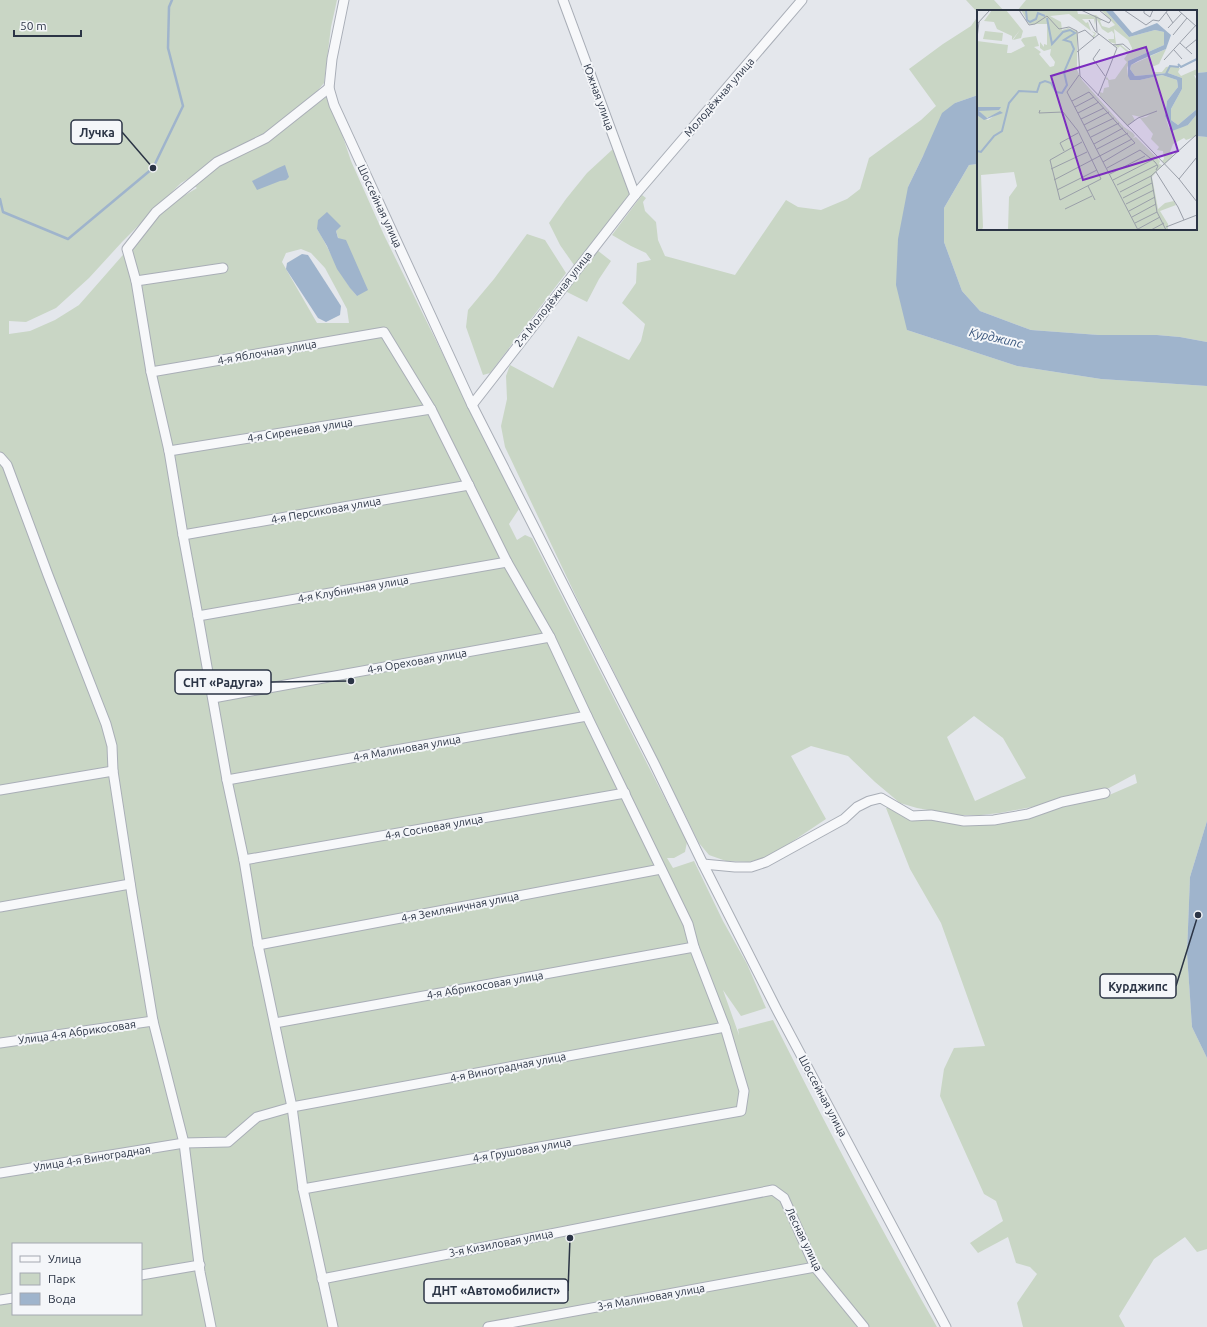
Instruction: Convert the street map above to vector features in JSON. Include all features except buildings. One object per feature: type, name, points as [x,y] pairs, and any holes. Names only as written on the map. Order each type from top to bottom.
[{"type":"street","name":"Шоссейная улица","points":[[344,0],[332,58],[329,88],[334,105],[472,404],[654,763],[703,864],[778,1010],[946,1327]]},
{"type":"street","name":"Южная улица","points":[[563,0],[635,195]]},
{"type":"street","name":"Молодёжная улица","points":[[635,195],[802,0]]},
{"type":"street","points":[[329,88],[266,138],[217,162],[156,212],[127,249],[136,281],[151,372],[169,451],[227,780],[244,860],[258,945],[292,1107],[303,1189],[334,1327]]},
{"type":"street","name":"2-я Молодёжная улица","points":[[472,404],[635,195]]},
{"type":"street","points":[[136,281],[223,268]]},
{"type":"street","name":"4-я Яблочная улица","points":[[151,372],[384,332],[431,410]]},
{"type":"street","points":[[431,410],[508,562],[550,637],[688,924],[694,948],[725,1027]]},
{"type":"street","name":"4-я Сиреневая улица","points":[[169,451],[431,410]]},
{"type":"street","points":[[0,457],[7,465],[106,724],[112,746],[113,772],[153,1020],[184,1143],[200,1265],[211,1327]]},
{"type":"street","name":"4-я Персиковая улица","points":[[183,535],[469,485]]},
{"type":"street","name":"4-я Клубничная улица","points":[[198,616],[508,562]]},
{"type":"street","name":"4-я Ореховая улица","points":[[213,698],[550,637]]},
{"type":"street","name":"4-я Малиновая улица","points":[[227,780],[587,716]]},
{"type":"street","points":[[0,790],[113,772]]},
{"type":"street","name":"4-я Сосновая улица","points":[[244,860],[625,793]]},
{"type":"street","points":[[703,864],[750,867],[766,862],[844,819],[857,807],[869,801],[881,798],[912,816],[931,815],[964,821],[994,820],[1028,814],[1062,802],[1105,793]]},
{"type":"street","name":"4-я Земляничная улица","points":[[258,945],[661,869]]},
{"type":"street","points":[[0,907],[130,884]]},
{"type":"street","name":"4-я Абрикосовая улица","points":[[275,1023],[694,948]]},
{"type":"street","name":"Улица 4-я Абрикосовая","points":[[0,1043],[153,1020]]},
{"type":"street","name":"4-я Виноградная улица","points":[[184,1143],[228,1142],[257,1117],[292,1107],[725,1027]]},
{"type":"street","name":"4-я Грушовая улица","points":[[303,1189],[741,1111],[744,1091],[725,1027]]},
{"type":"street","name":"Улица 4-я Виноградная","points":[[0,1173],[184,1143]]},
{"type":"street","name":"3-я Кизиловая улица","points":[[322,1279],[773,1190]]},
{"type":"street","name":"Лесная улица","points":[[773,1190],[784,1198],[815,1267],[864,1327]]},
{"type":"street","points":[[142,1276],[200,1265]]},
{"type":"street","name":"3-я Малиновая улица","points":[[488,1327],[815,1267]]},
{"type":"street","points":[[0,1300],[12,1298]]},
{"type":"green space","points":[[0,0],[337,0],[331,27],[324,83],[313,96],[283,122],[181,183],[122,242],[89,278],[56,308],[26,322],[9,321],[9,334],[30,331],[55,320],[79,305],[165,207],[197,188],[193,185],[225,160],[276,134],[329,95],[351,161],[384,235],[519,509],[509,524],[517,540],[525,535],[532,538],[687,842],[685,852],[674,858],[667,858],[673,868],[694,861],[723,921],[747,964],[766,1008],[741,1016],[723,990],[739,1035],[738,1029],[773,1020],[853,1175],[937,1327],[0,1327]],"holes":[[[340,226],[336,231],[357,296],[340,272],[317,229]],[[301,249],[311,253],[325,268],[347,309],[349,323],[317,323],[282,262],[286,253]]]},
{"type":"green space","points":[[966,0],[994,0],[1003,10],[977,10],[977,12]]},
{"type":"green space","points":[[1026,0],[1207,0],[1207,72],[1197,73],[1197,10],[1018,10]]},
{"type":"green space","points":[[977,17],[977,95],[955,103],[923,156],[908,187],[907,330],[1017,366],[1101,379],[1207,386],[1207,821],[1190,877],[1187,953],[1192,1027],[1207,1058],[1207,1249],[1197,1252],[1185,1237],[1154,1259],[1119,1316],[1125,1327],[1023,1327],[1017,1303],[1037,1274],[1030,1267],[1016,1263],[1008,1237],[978,1253],[970,1243],[1003,1221],[996,1201],[984,1194],[940,1096],[944,1069],[954,1048],[985,1046],[941,923],[910,869],[886,808],[893,808],[912,819],[1017,817],[1100,799],[1137,783],[1135,774],[1109,788],[1092,791],[1042,805],[1000,813],[956,815],[917,808],[900,803],[848,756],[811,746],[791,756],[826,819],[772,855],[749,862],[726,861],[709,855],[699,843],[591,628],[505,447],[501,426],[507,399],[506,376],[510,365],[553,388],[578,336],[629,360],[641,341],[645,324],[622,303],[636,283],[637,263],[651,260],[646,253],[612,235],[642,195],[646,198],[643,202],[645,211],[656,222],[658,240],[665,256],[735,275],[786,200],[798,207],[821,210],[847,199],[860,189],[869,158],[921,120],[936,106],[909,69],[971,26]],"holes":[[[974,716],[1003,738],[1026,778],[975,801],[947,737]]]},
{"type":"green space","points":[[1197,136],[1207,137],[1207,342],[1180,337],[1157,335],[1099,335],[1031,330],[980,311],[962,291],[944,242],[944,208],[969,165],[977,164],[977,230],[1197,230]]},
{"type":"green space","points":[[613,149],[631,194],[574,265],[560,245],[549,223],[587,173]]},
{"type":"green space","points":[[527,234],[545,240],[566,273],[490,373],[483,375],[466,327],[468,310],[494,279]]},
{"type":"green space","points":[[597,250],[611,261],[599,279],[587,302],[565,291]]},
{"type":"water","points":[[1207,72],[1207,137],[1197,136],[1197,73]]},
{"type":"water","name":"Курджипс","points":[[977,95],[977,164],[969,165],[944,208],[944,242],[962,291],[980,311],[1031,330],[1099,335],[1157,335],[1180,337],[1207,342],[1207,386],[1101,379],[1017,366],[907,330],[896,285],[898,239],[908,187],[942,113],[955,103]]},
{"type":"water","points":[[285,165],[289,177],[286,180],[257,190],[252,181]]},
{"type":"water","points":[[327,212],[341,226],[336,231],[338,238],[346,240],[368,290],[357,296],[337,269],[327,246],[317,229],[318,220]]},
{"type":"water","points":[[302,254],[308,255],[341,306],[340,315],[326,322],[318,318],[286,269],[287,263]]},
{"type":"water","points":[[1207,821],[1207,1058],[1192,1027],[1187,953],[1190,877]]},
{"type":"waterway","points":[[0,199],[3,212],[68,239],[153,168],[183,106],[168,48],[169,7],[172,0]]},
{"type":"place","name":"Лучка","points":[[153,168]]},
{"type":"place","name":"СНТ «Радуга»","points":[[351,681]]},
{"type":"place","name":"Курджипс","points":[[1198,915]]},
{"type":"place","name":"ДНТ «Автомобилист»","points":[[570,1238]]}]
